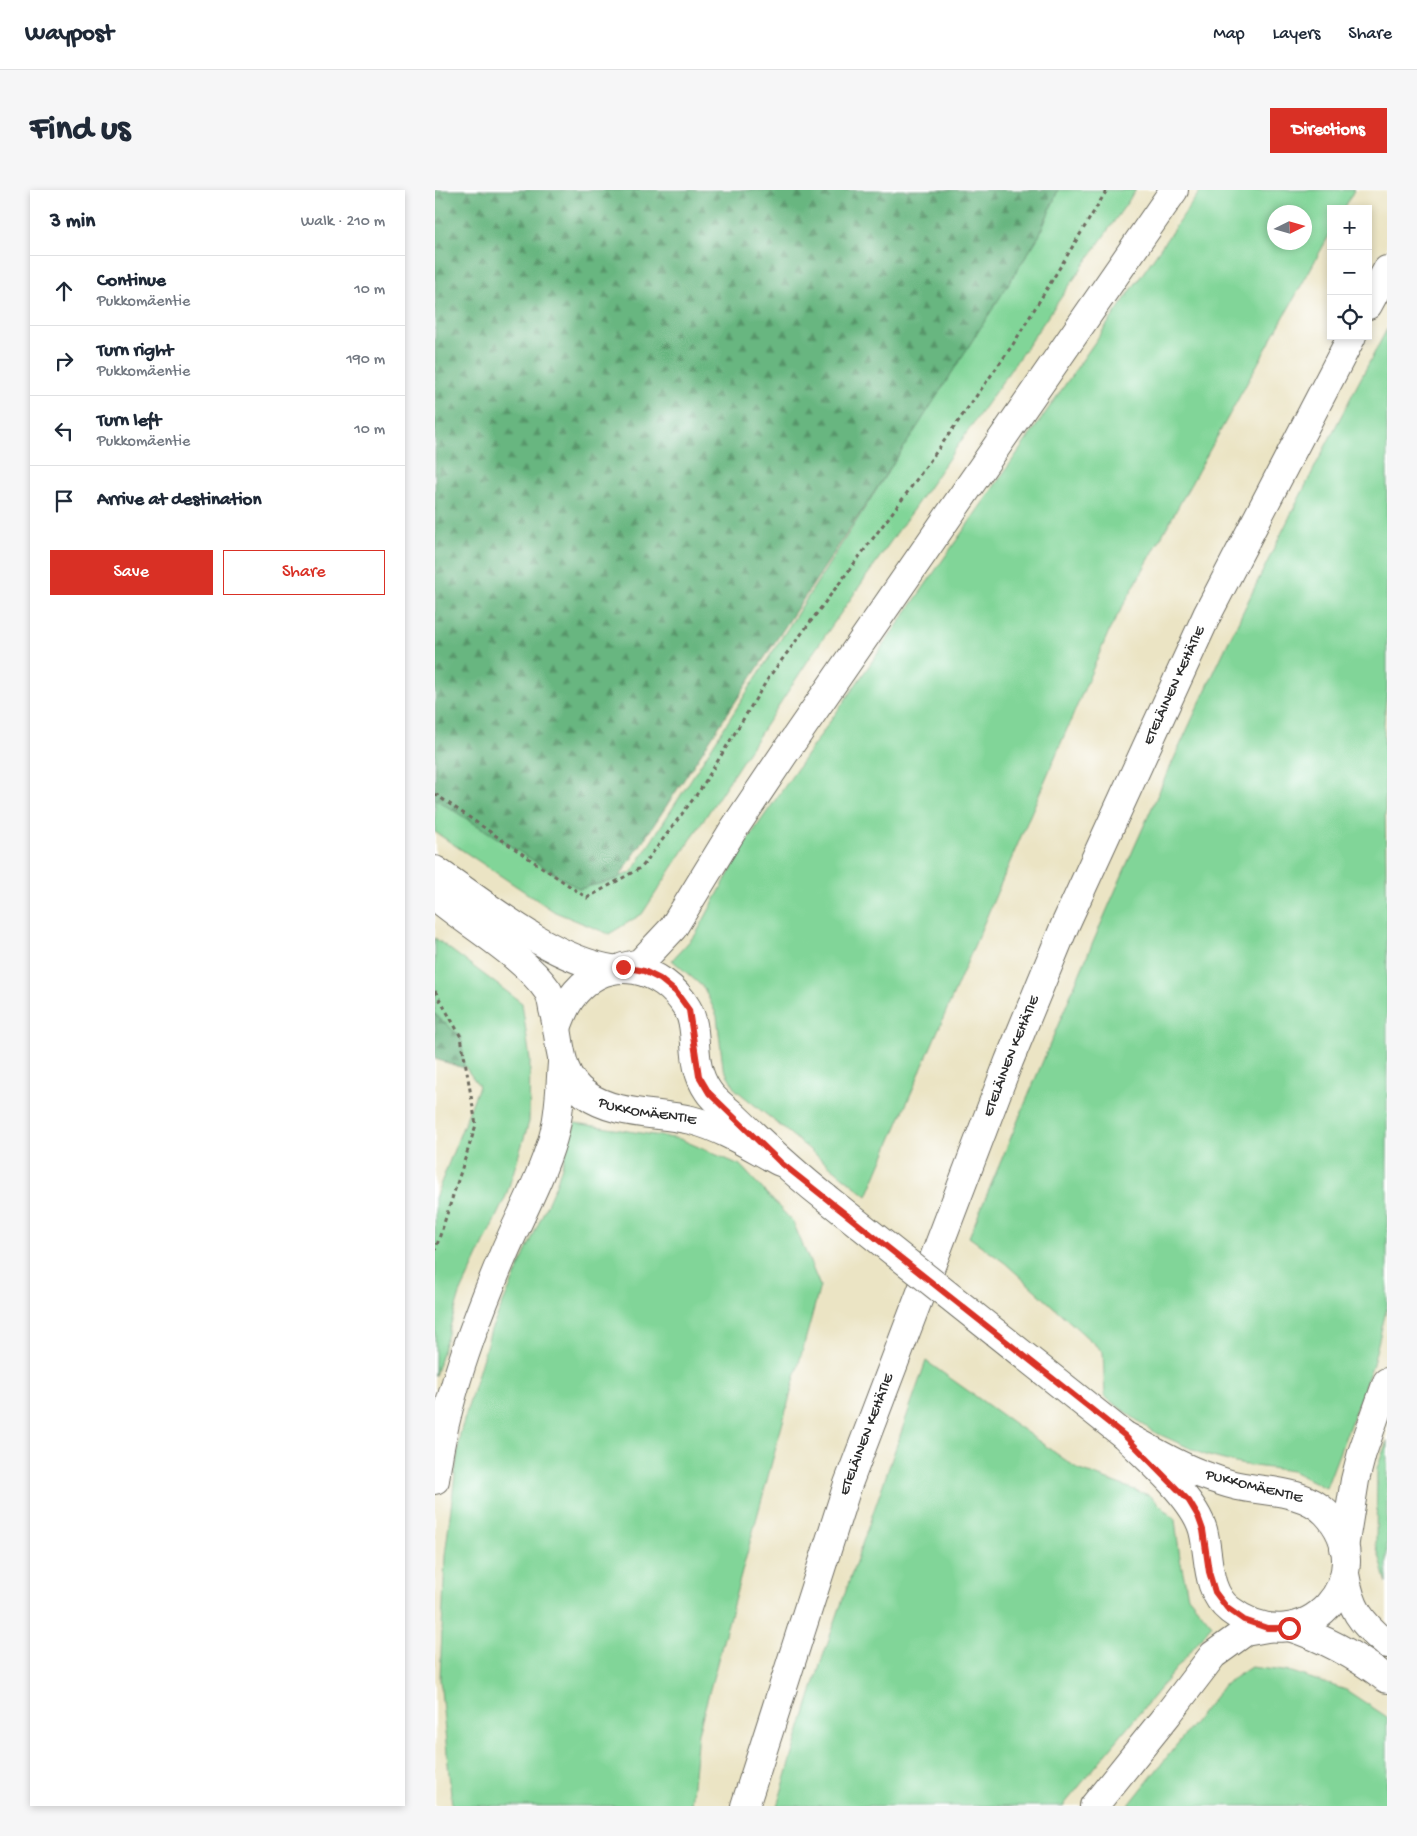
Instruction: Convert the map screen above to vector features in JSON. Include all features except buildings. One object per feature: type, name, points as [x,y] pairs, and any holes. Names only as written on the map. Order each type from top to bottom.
[{"type":"main road","points":[[618,968],[640,963],[673,928],[733,830],[1174,190]]},
{"type":"main road","points":[[1372,298],[1387,270]]},
{"type":"main road","name":"ETELÄINEN KEHÄTIE","points":[[745,1806],[848,1484],[1009,1061],[1069,916],[1207,615],[1350,340]]},
{"type":"main road","name":"PUKKOMÄENTIE","points":[[435,870],[540,941],[567,956],[591,965],[644,971],[660,979],[676,992],[689,1010],[699,1076],[709,1093],[780,1162],[1124,1435],[1189,1501],[1198,1516],[1215,1592],[1227,1608],[1244,1620],[1319,1638],[1387,1679]]},
{"type":"main road","name":"PUKKOMÄENTIE","points":[[435,896],[534,975],[549,993],[558,1024],[558,1042],[562,1063],[572,1081],[585,1094],[605,1105],[692,1120],[725,1132],[780,1162]]},
{"type":"main road","name":"PUKKOMÄENTIE","points":[[558,1024],[565,1005],[577,990],[618,968]]},
{"type":"main road","points":[[435,1480],[437,1462],[456,1385],[492,1286],[540,1176],[553,1136],[562,1063]]},
{"type":"main road","points":[[1094,1806],[1213,1655],[1245,1632],[1308,1622],[1325,1611],[1336,1596],[1345,1561],[1355,1480],[1362,1453],[1387,1382]]},
{"type":"main road","name":"PUKKOMÄENTIE","points":[[1124,1435],[1181,1466],[1207,1477],[1235,1486],[1288,1493],[1308,1500],[1326,1513],[1337,1529],[1345,1561]]},
{"type":"main road","points":[[1345,1561],[1349,1595],[1357,1616],[1387,1644]]},
{"type":"path","points":[[435,794],[587,898],[642,867],[700,790],[769,677],[904,497],[1012,346],[1107,190]]},
{"type":"path","points":[[435,991],[461,1037],[476,1125],[435,1251]]},
{"type":"green space","points":[[435,190],[1058,190],[1039,236],[916,429],[618,879],[579,889],[435,799]]},
{"type":"green space","points":[[1058,190],[1136,190],[815,650],[642,914],[609,934],[555,912],[435,832],[435,787],[579,889],[631,873],[1039,236]]},
{"type":"green space","points":[[1201,190],[1354,190],[1346,205],[1327,205],[1327,239],[1109,631],[867,1196],[736,1090],[723,1067],[717,1016],[704,988],[672,960],[696,934],[746,842]]},
{"type":"green space","points":[[1387,329],[1387,689],[1384,723],[1387,938],[1387,1307],[1373,1364],[1326,1488],[1292,1471],[1239,1464],[1205,1455],[1152,1431],[1105,1397],[1103,1352],[1005,1263],[969,1237],[1071,993],[1163,782],[1287,522]]},
{"type":"green space","points":[[435,938],[522,1003],[530,1060],[529,1122],[506,1196],[460,1294],[435,1376],[435,1198],[479,1086],[435,1026]]},
{"type":"green space","points":[[435,1014],[461,1037],[464,1068],[435,1059]]},
{"type":"green space","points":[[575,1123],[680,1139],[740,1165],[793,1222],[820,1286],[698,1733],[691,1806],[452,1806],[440,1679],[445,1556],[460,1434],[491,1330],[557,1182]]},
{"type":"green space","points":[[926,1361],[1078,1469],[1151,1496],[1175,1520],[1188,1596],[1212,1625],[1063,1806],[777,1806],[821,1662]]},
{"type":"green space","points":[[1387,1441],[1387,1584],[1376,1544],[1377,1468]]},
{"type":"green space","points":[[1251,1667],[1292,1672],[1346,1690],[1387,1717],[1387,1806],[1128,1806],[1225,1684]]},
{"type":"route","points":[[623,967],[644,971],[660,979],[676,992],[689,1010],[694,1032],[695,1055],[699,1076],[709,1093],[780,1162],[1124,1435],[1189,1501],[1198,1516],[1203,1530],[1209,1572],[1215,1592],[1227,1608],[1244,1620],[1267,1628],[1289,1628]]}]
